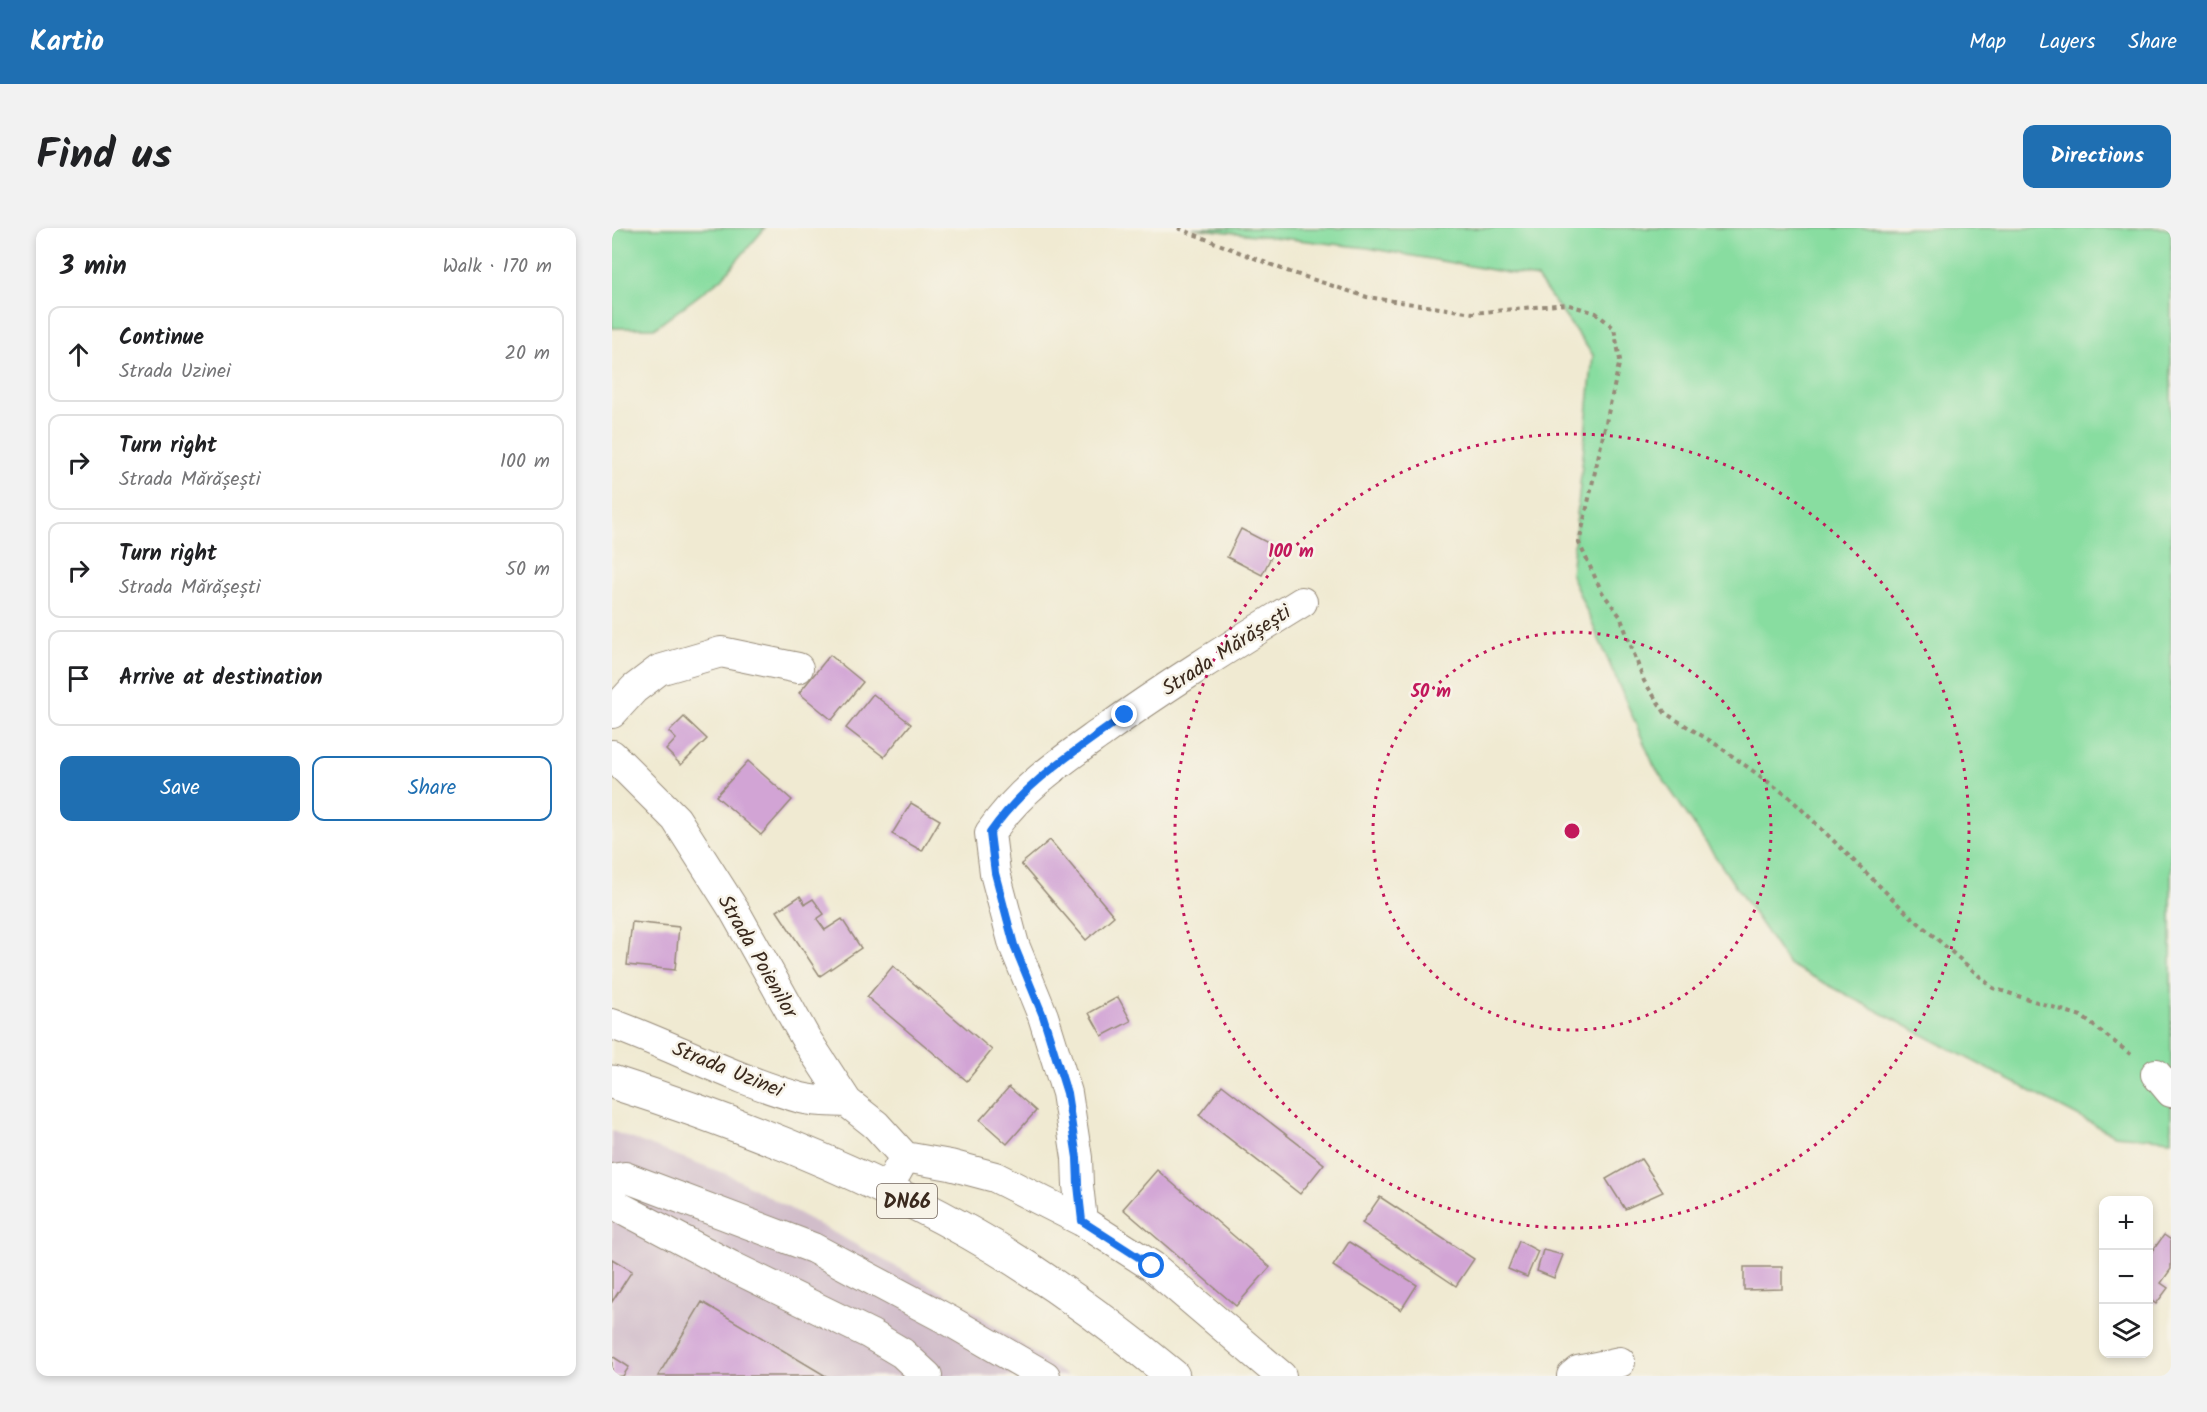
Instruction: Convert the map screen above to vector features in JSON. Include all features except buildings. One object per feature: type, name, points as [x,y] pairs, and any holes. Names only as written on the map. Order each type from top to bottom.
[{"type":"main road","name":"DN66","points":[[612,1082],[748,1129],[886,1190],[996,1248],[1100,1320],[1173,1376]]},
{"type":"street","name":"Strada Mărășești","points":[[1082,1221],[1077,1158],[1067,1093],[1043,1016],[1014,945],[995,873],[990,833],[1004,813],[1040,777],[1125,715],[1302,602]]},
{"type":"street","points":[[612,713],[634,689],[659,670],[721,652],[798,668]]},
{"type":"street","name":"Strada Poienilor","points":[[612,755],[676,819],[734,910],[806,1039],[847,1102],[876,1125],[905,1156]]},
{"type":"street","name":"Strada Uzinei","points":[[612,1024],[803,1099],[847,1102]]},
{"type":"street","points":[[886,1190],[905,1156],[995,1177],[1082,1221],[1152,1266],[1281,1376]]},
{"type":"street","points":[[612,1179],[625,1177],[813,1248],[1046,1376]]},
{"type":"street","points":[[612,1203],[731,1266],[870,1334],[902,1353],[927,1376]]},
{"type":"street","points":[[1572,1376],[1578,1371],[1620,1362]]},
{"type":"path","points":[[1178,228],[1287,271],[1367,297],[1473,313],[1566,304],[1596,313],[1614,328],[1620,360],[1579,543],[1602,592],[1620,616],[1644,681],[1665,713],[1717,745],[1789,797],[1906,912],[1993,988],[2081,1016],[2163,1083]]},
{"type":"shaded area","points":[[612,1131],[729,1175],[962,1303],[1067,1376],[612,1376]]},
{"type":"green space","points":[[612,228],[765,228],[722,278],[655,328],[612,328]]},
{"type":"green space","points":[[1193,228],[2171,228],[2171,1140],[2114,1135],[1788,964],[1654,766],[1571,575],[1593,355],[1537,278],[1368,248]]},
{"type":"route","points":[[1125,715],[1040,777],[1004,813],[990,833],[995,873],[1014,945],[1043,1016],[1067,1093],[1077,1158],[1082,1221],[1152,1266]]}]
